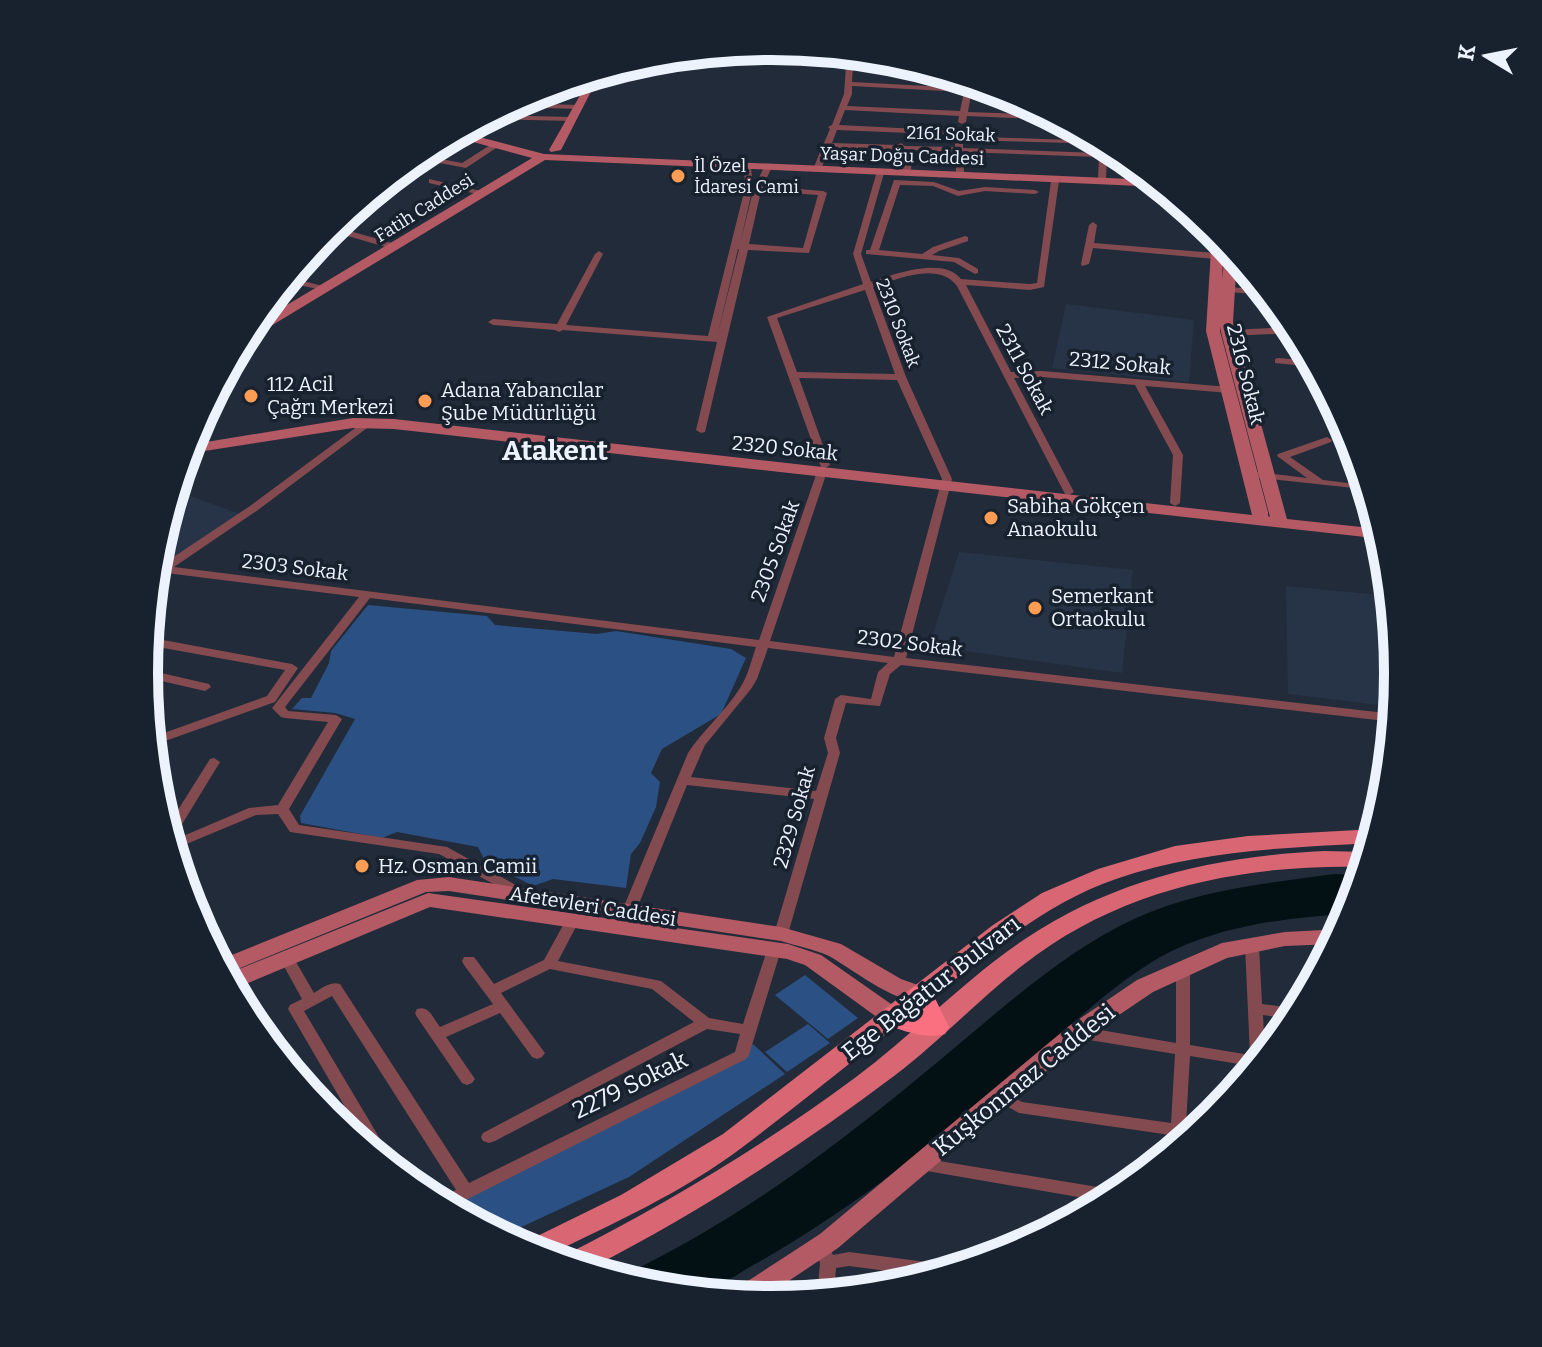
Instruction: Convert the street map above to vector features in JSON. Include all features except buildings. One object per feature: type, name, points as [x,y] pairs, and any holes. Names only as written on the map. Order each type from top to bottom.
[{"type":"highway","points":[[921,995],[935,1027]]},
{"type":"highway","points":[[893,1017],[935,1027]]},
{"type":"main road","name":"Ege Bağatur Bulvarı","points":[[546,1244],[631,1203],[732,1141],[1001,931],[1050,899],[1106,874],[1175,854],[1248,843],[1363,837]]},
{"type":"main road","name":"Ege Bağatur Bulvarı","points":[[586,1258],[641,1231],[769,1152],[891,1065],[1031,946],[1083,913],[1150,886],[1197,873],[1271,863],[1356,859]]},
{"type":"street","points":[[818,167],[824,145],[842,108],[849,84],[850,65]]},
{"type":"street","points":[[849,84],[945,86]]},
{"type":"street","points":[[546,152],[565,132],[589,88]]},
{"type":"street","points":[[960,173],[959,135],[968,93]]},
{"type":"street","points":[[536,107],[579,107]]},
{"type":"street","points":[[555,118],[560,107]]},
{"type":"street","points":[[842,108],[1028,117]]},
{"type":"street","points":[[513,117],[572,119]]},
{"type":"street","points":[[832,127],[1077,142]]},
{"type":"street","points":[[905,131],[901,148],[908,155],[907,171]]},
{"type":"street","name":"Yaşar Doğu Caddesi","points":[[473,137],[546,152],[747,168],[1137,182]]},
{"type":"street","name":"Yaşar Doğu Caddesi","points":[[474,137],[546,152],[1135,180]]},
{"type":"street","points":[[435,160],[463,166],[498,144]]},
{"type":"street","name":"2161 Sokak","points":[[824,145],[1099,155]]},
{"type":"street","name":"Fatih Caddesi","points":[[269,321],[396,247],[546,152]]},
{"type":"street","points":[[1102,178],[1103,157]]},
{"type":"street","points":[[747,168],[753,188]]},
{"type":"street","points":[[452,169],[432,181],[481,193]]},
{"type":"street","points":[[701,430],[717,340],[753,188],[767,169]]},
{"type":"street","name":"2310 Sokak","points":[[880,173],[858,250],[866,286],[946,482]]},
{"type":"street","points":[[824,468],[795,375],[772,317],[914,271],[941,272],[954,276],[959,282],[1030,287],[1041,285],[1055,181]]},
{"type":"street","points":[[874,252],[897,182],[934,184],[958,194],[985,189],[1035,192]]},
{"type":"street","points":[[739,247],[806,251],[823,193],[753,188]]},
{"type":"street","points":[[1085,264],[1093,225]]},
{"type":"street","points":[[345,232],[396,247]]},
{"type":"street","points":[[922,258],[936,249],[965,239]]},
{"type":"street","points":[[1089,245],[1215,256]]},
{"type":"street","points":[[936,249],[949,259]]},
{"type":"street","points":[[858,250],[961,261],[975,271]]},
{"type":"street","name":"2316 Sokak","points":[[1216,251],[1228,333],[1269,517]]},
{"type":"street","points":[[559,329],[599,254]]},
{"type":"street","name":"2316 Sokak","points":[[1227,264],[1213,331],[1229,390],[1258,474]]},
{"type":"street","name":"2311 Sokak","points":[[959,282],[1069,492]]},
{"type":"street","points":[[298,283],[324,289]]},
{"type":"street","points":[[1221,289],[1252,292]]},
{"type":"street","points":[[493,322],[717,340]]},
{"type":"street","points":[[1228,333],[1279,331]]},
{"type":"street","points":[[1278,361],[1299,363]]},
{"type":"street","name":"2312 Sokak","points":[[1008,375],[1042,374],[1229,390]]},
{"type":"street","points":[[795,375],[901,377]]},
{"type":"street","points":[[1138,382],[1178,455],[1175,503]]},
{"type":"street","name":"2320 Sokak","points":[[203,442],[341,419],[379,416],[946,482],[1269,517],[1366,524]]},
{"type":"street","points":[[167,567],[254,508],[370,422]]},
{"type":"street","name":"2320 Sokak","points":[[201,448],[370,422],[824,468]]},
{"type":"street","points":[[1321,482],[1282,456],[1327,440]]},
{"type":"street","name":"2305 Sokak","points":[[629,911],[699,744],[746,689],[824,468]]},
{"type":"street","points":[[1258,474],[1355,487]]},
{"type":"street","name":"2320 Sokak","points":[[946,482],[1175,503],[1368,532]]},
{"type":"street","name":"2329 Sokak","points":[[778,942],[834,753],[830,738],[841,699],[876,703],[884,672],[899,661],[946,482]]},
{"type":"street","name":"2303 Sokak","points":[[166,573],[421,601]]},
{"type":"street","points":[[285,714],[278,708],[367,594]]},
{"type":"street","name":"2302 Sokak","points":[[421,601],[899,661],[1383,717]]},
{"type":"street","points":[[159,643],[292,668],[271,699],[161,738]]},
{"type":"street","points":[[158,676],[205,687]]},
{"type":"street","points":[[249,707],[336,719],[282,809]]},
{"type":"street","points":[[176,823],[214,762]]},
{"type":"street","points":[[683,780],[821,796]]},
{"type":"street","points":[[181,842],[254,811],[282,809]]},
{"type":"street","points":[[282,809],[295,829],[442,850],[524,895]]},
{"type":"street","name":"Afetevleri Caddesi","points":[[234,969],[424,885],[449,884],[629,911],[778,942],[813,960],[893,1017]]},
{"type":"street","name":"Afetevleri Caddesi","points":[[235,970],[287,959],[428,900],[572,921],[833,949],[893,985],[921,995]]},
{"type":"street","points":[[549,964],[572,921]]},
{"type":"street","name":"Kuşkonmaz Caddesi","points":[[764,1287],[824,1255],[921,1164],[1077,1032],[1145,986],[1222,951],[1324,938]]},
{"type":"street","name":"2279 Sokak","points":[[453,1198],[741,1055],[778,942]]},
{"type":"street","points":[[1252,946],[1257,1048]]},
{"type":"street","points":[[287,959],[311,1001]]},
{"type":"street","points":[[469,961],[537,1053]]},
{"type":"street","points":[[492,991],[549,964],[656,985],[705,1023],[748,1030]]},
{"type":"street","points":[[1178,1133],[1183,1049],[1183,968]]},
{"type":"street","points":[[372,1140],[295,1009],[335,988],[466,1192]]},
{"type":"street","points":[[438,1034],[503,1006]]},
{"type":"street","points":[[1255,1008],[1282,1012]]},
{"type":"street","points":[[422,1013],[467,1079]]},
{"type":"street","points":[[489,1137],[705,1023]]},
{"type":"street","points":[[1077,1032],[1246,1061]]},
{"type":"street","points":[[1001,1096],[1019,1107],[1178,1130]]},
{"type":"street","points":[[921,1164],[1096,1194]]},
{"type":"street","points":[[825,1285],[824,1255],[920,1268]]},
{"type":"shaded area","points":[[1066,304],[1194,320],[1189,382],[1052,368]]},
{"type":"shaded area","points":[[185,494],[246,516],[167,566]]},
{"type":"shaded area","name":"Semerkant Ortaokulu","points":[[959,552],[1133,570],[1122,673],[929,646]]},
{"type":"shaded area","points":[[1286,586],[1379,595],[1383,633],[1383,706],[1288,694]]},
{"type":"shaded area","points":[[368,605],[487,616],[495,625],[597,634],[616,631],[731,649],[746,658],[721,714],[662,749],[651,773],[660,782],[656,807],[640,843],[631,854],[626,888],[553,879],[533,886],[485,861],[478,847],[397,832],[382,838],[301,823],[300,816],[355,719],[335,713],[292,709],[302,698],[311,698],[329,663],[331,651]]},
{"type":"shaded area","points":[[1351,875],[1335,915],[1274,921],[1223,932],[1174,950],[1152,962],[1111,991],[998,1090],[911,1160],[820,1224],[721,1285],[632,1271],[737,1212],[814,1160],[1024,990],[1077,951],[1158,909],[1207,894]]},
{"type":"shaded area","points":[[805,975],[858,1018],[828,1039],[775,995]]},
{"type":"shaded area","points":[[808,1024],[830,1043],[787,1072],[765,1052]]},
{"type":"shaded area","points":[[753,1044],[785,1074],[629,1177],[514,1230],[457,1201],[740,1060]]},
{"type":"place","name":"İl Özel İdaresi Cami","points":[[678,176]]},
{"type":"place","name":"112 Acil Çağrı Merkezi","points":[[251,396]]},
{"type":"place","name":"Adana Yabancılar Şube Müdürlüğü","points":[[425,401]]},
{"type":"place","name":"Sabiha Gökçen Anaokulu","points":[[991,518]]},
{"type":"place","name":"Semerkant Ortaokulu","points":[[1035,608]]},
{"type":"place","name":"Hz. Osman Camii","points":[[362,866]]},
{"type":"district","name":"Atakent","points":[[555,450]]}]
